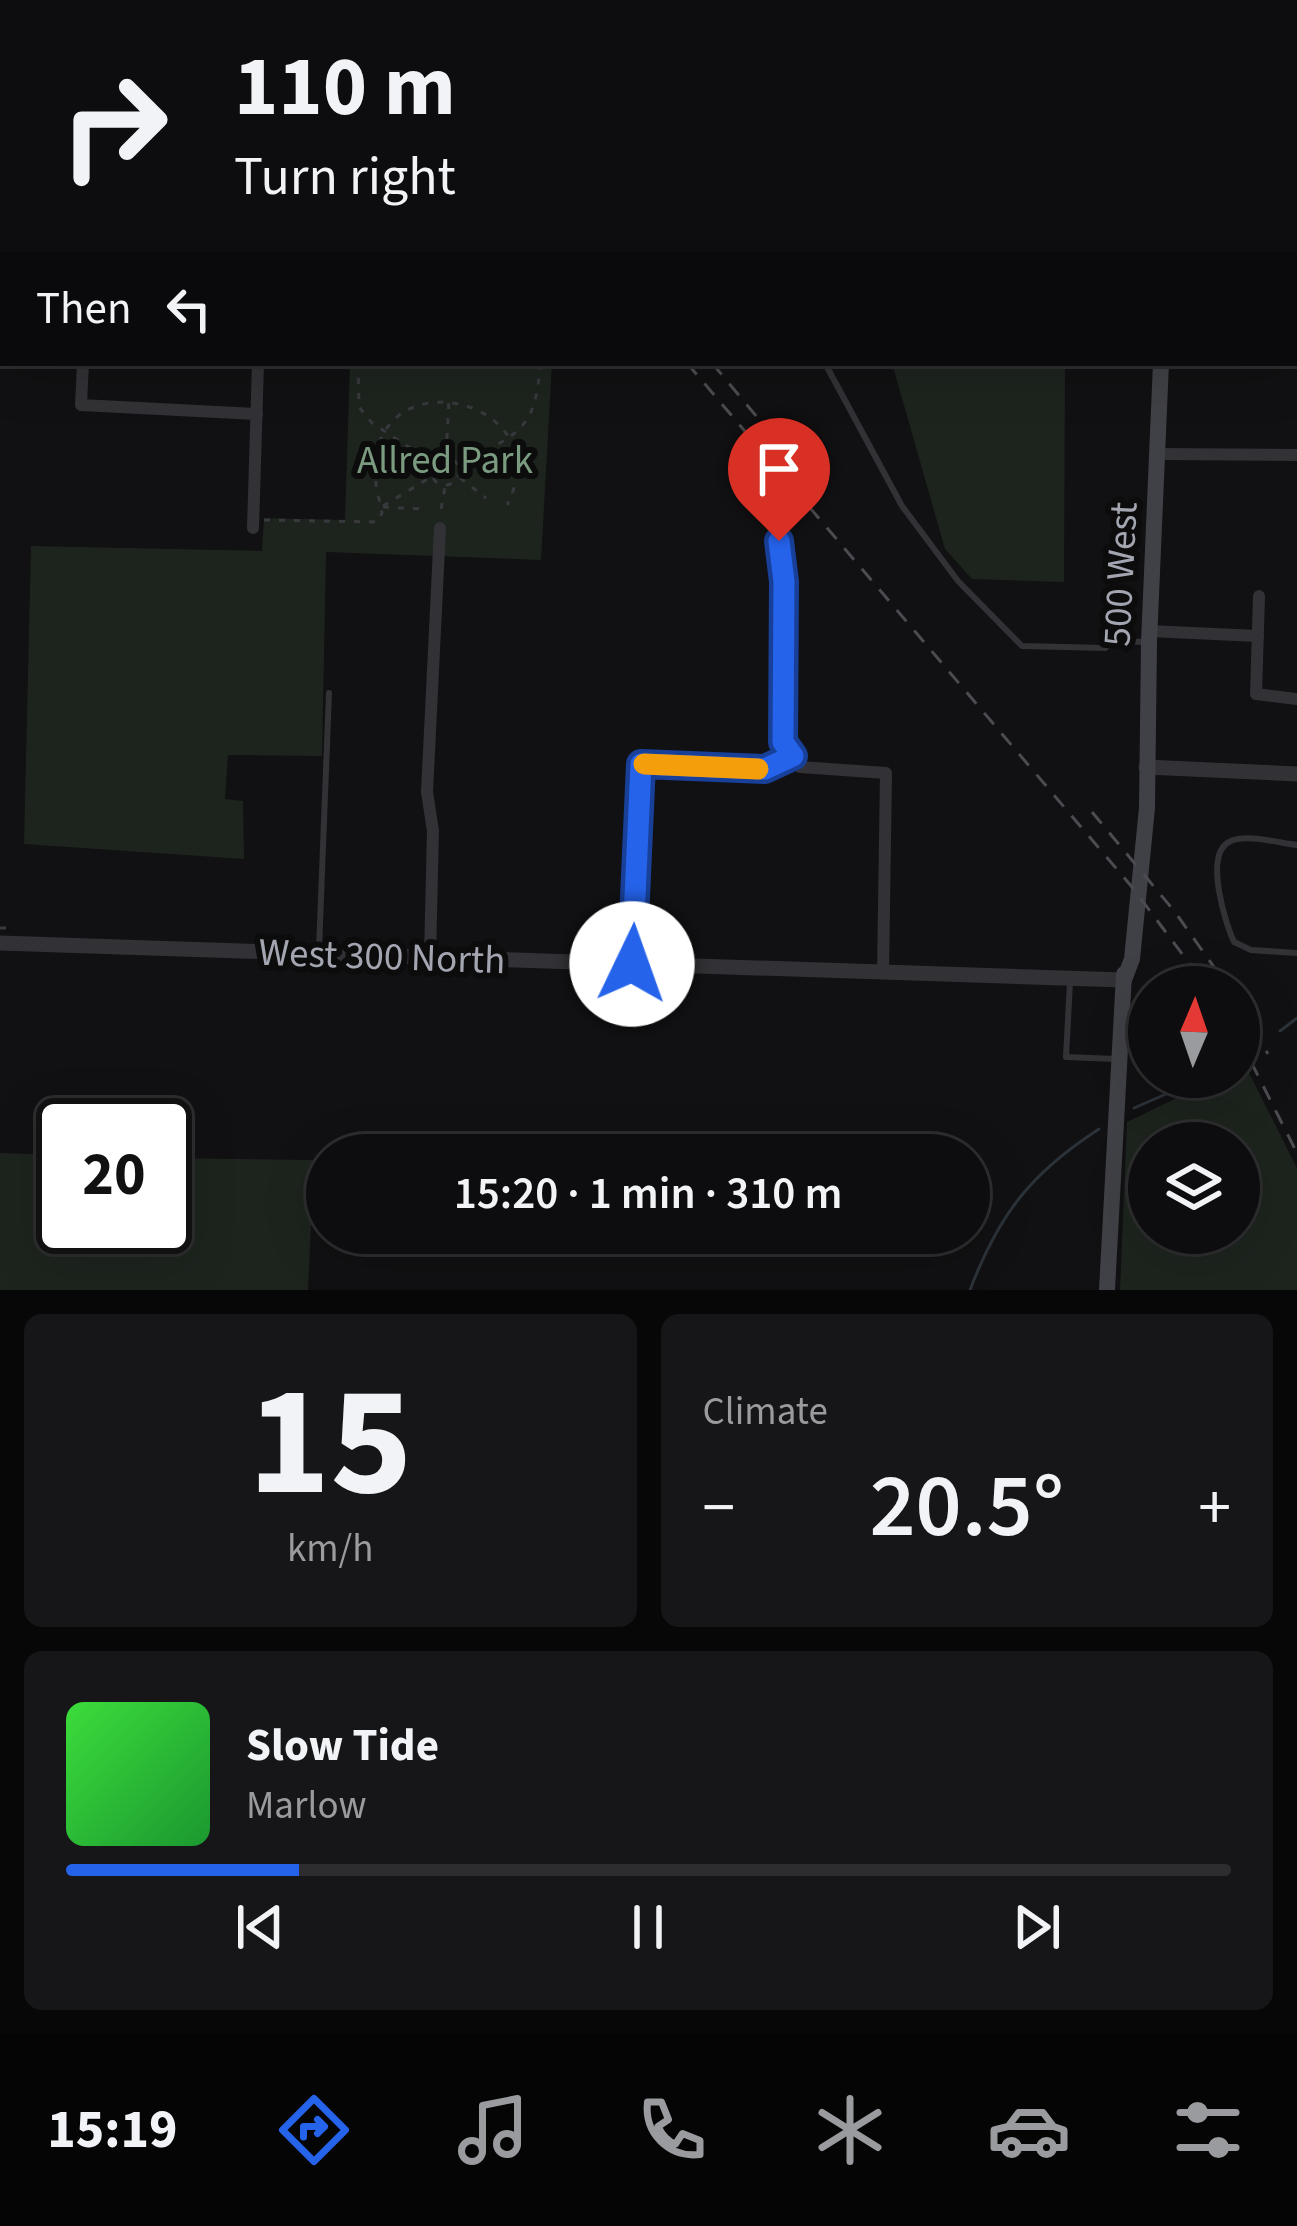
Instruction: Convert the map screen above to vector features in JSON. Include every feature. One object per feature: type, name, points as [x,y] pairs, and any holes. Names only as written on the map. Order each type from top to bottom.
[{"type":"main road","name":"500 West","points":[[1107,1290],[1124,980],[1139,808],[1145,789],[1161,366]]},
{"type":"street","points":[[83,366],[81,405],[257,414]]},
{"type":"street","points":[[258,366],[258,524]]},
{"type":"street","points":[[1158,454],[1297,455]]},
{"type":"street","points":[[430,956],[433,831],[427,792],[440,528]]},
{"type":"street","points":[[1259,596],[1256,694],[1297,699]]},
{"type":"street","points":[[1149,637],[1258,636]]},
{"type":"street","points":[[793,756],[800,767],[886,773],[883,973]]},
{"type":"street","points":[[1146,767],[1297,774]]},
{"type":"street","name":"West 300 North","points":[[0,943],[1124,980]]},
{"type":"lane","points":[[827,367],[902,506],[958,580],[1022,646],[1105,648],[1115,641],[1149,637]]},
{"type":"lane","points":[[632,964],[641,764],[765,769],[793,756],[783,742],[784,582],[767,497]]},
{"type":"lane","points":[[319,952],[329,693]]},
{"type":"lane","points":[[1297,845],[1239,839],[1220,850],[1216,866],[1222,908],[1234,942],[1251,950],[1297,953]]},
{"type":"lane","points":[[1070,979],[1066,1057],[1119,1059]]},
{"type":"path","points":[[358,366],[359,407],[433,463]]},
{"type":"path","points":[[458,464],[508,440],[536,405],[539,366]]},
{"type":"path","points":[[446,456],[449,400]]},
{"type":"path","points":[[258,524],[372,524],[382,513],[374,471],[376,452],[387,432],[412,409],[449,400],[487,414],[508,440],[515,473],[507,505]]},
{"type":"path","points":[[433,463],[446,456]]},
{"type":"path","points":[[446,456],[458,464]]},
{"type":"path","points":[[432,476],[433,463]]},
{"type":"path","points":[[458,464],[458,477]]},
{"type":"path","points":[[381,507],[432,476]]},
{"type":"path","points":[[432,476],[445,485]]},
{"type":"path","points":[[441,509],[445,485],[458,477]]},
{"type":"path","points":[[458,477],[485,498]]},
{"type":"path","points":[[381,507],[423,508]]},
{"type":"path","points":[[0,928],[15,928]]},
{"type":"green space","name":"Allred Park","points":[[350,366],[552,366],[541,560],[326,552],[322,756],[228,755],[225,799],[243,801],[244,859],[24,844],[31,546],[262,551],[264,518],[345,520]]},
{"type":"green space","points":[[893,366],[1065,366],[1064,582],[972,579],[945,549]]},
{"type":"green space","points":[[1260,1095],[1297,1168],[1297,1290],[1120,1290],[1127,1122],[1177,1098]]},
{"type":"green space","points":[[0,1153],[36,1154],[36,1254],[192,1254],[192,1158],[306,1160],[308,1290],[0,1290]]},
{"type":"waterway","points":[[1280,1031],[1297,1018]]},
{"type":"waterway","points":[[1134,1108],[1157,1098]]},
{"type":"waterway","points":[[970,1290],[993,1239],[1020,1198],[1054,1162],[1099,1129]]},
{"type":"railway","points":[[690,366],[1132,887],[1191,966]]},
{"type":"railway","points":[[714,366],[812,483]]},
{"type":"railway","points":[[1092,812],[1213,966]]},
{"type":"railway","points":[[1260,1040],[1268,1054]]},
{"type":"railway","points":[[1260,1080],[1297,1153]]},
{"type":"slow traffic","points":[[644,764],[758,769]]},
{"type":"route","points":[[632,964],[641,764],[765,769],[793,756],[783,742],[784,582],[779,541]]}]
